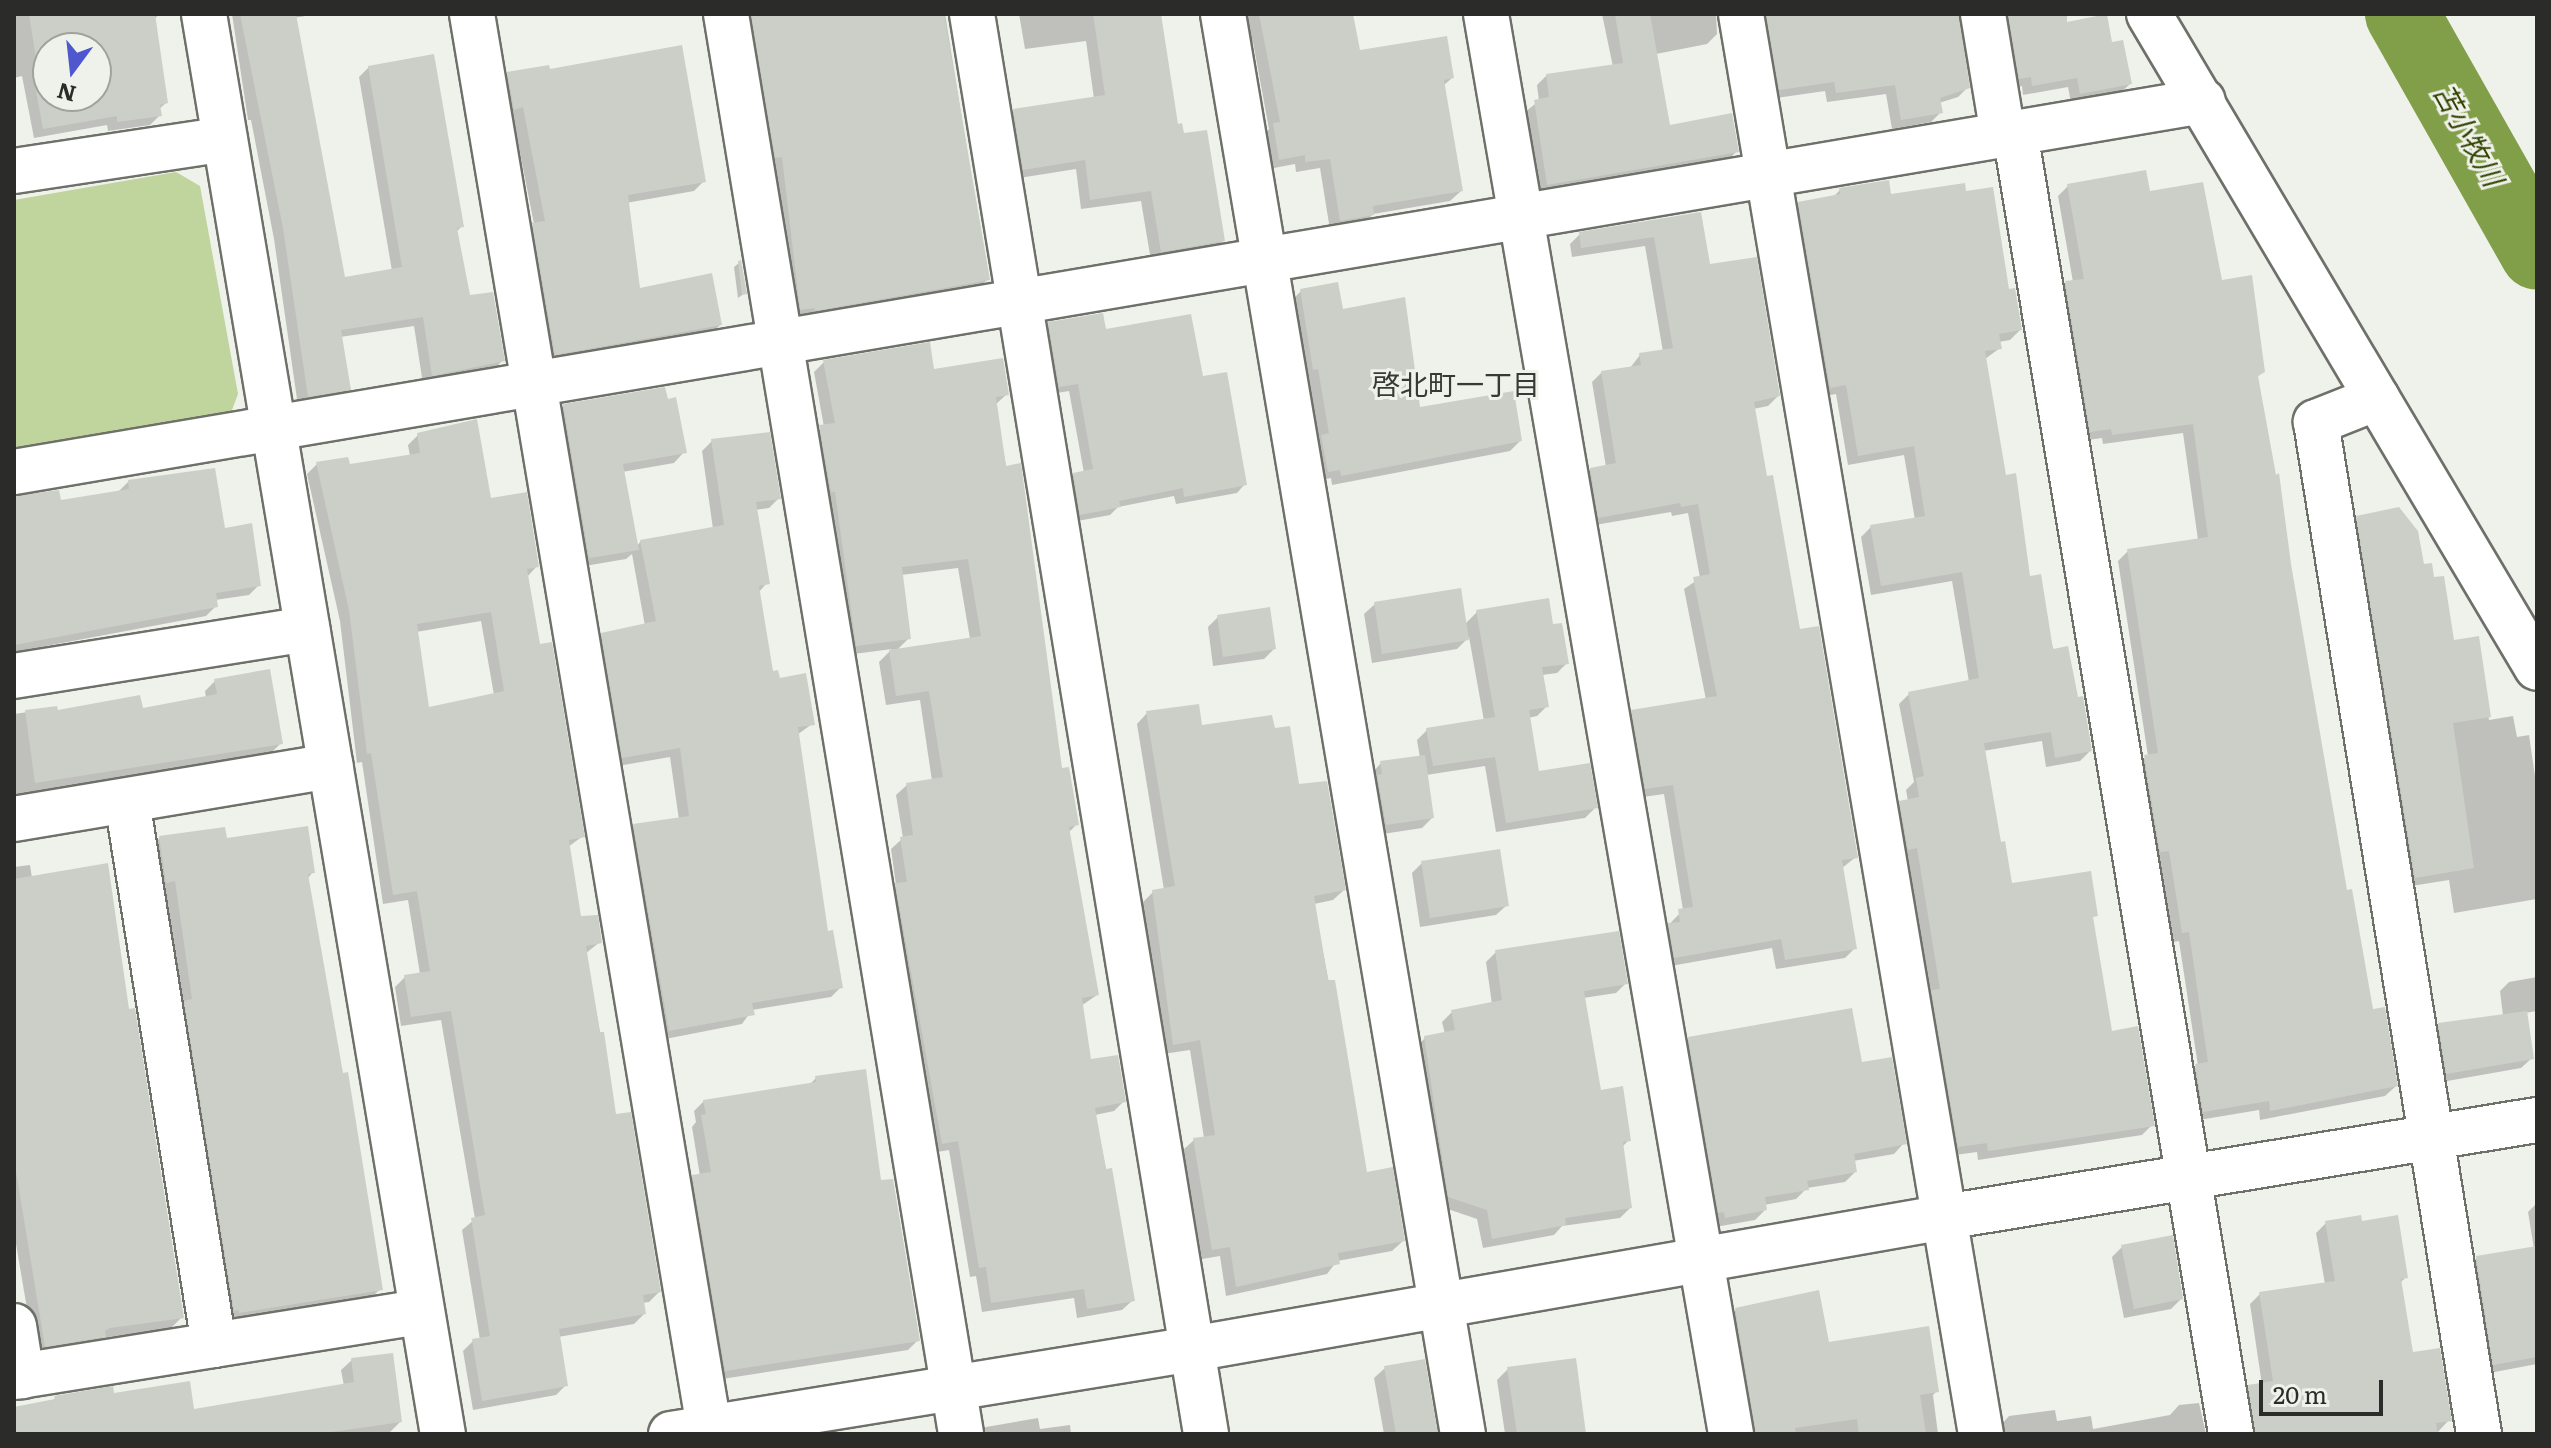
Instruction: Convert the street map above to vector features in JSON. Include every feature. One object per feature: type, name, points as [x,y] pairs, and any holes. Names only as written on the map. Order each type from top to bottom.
[{"type":"street","points":[[204,14],[443,1434]]},
{"type":"street","points":[[472,14],[708,1430],[1945,1217],[2189,1180],[2537,1120]]},
{"type":"street","points":[[726,14],[961,1434]]},
{"type":"street","points":[[972,14],[1206,1434]]},
{"type":"street","points":[[1223,14],[1463,1434]]},
{"type":"street","points":[[1486,14],[1731,1434]]},
{"type":"street","points":[[1741,14],[1981,1434]]},
{"type":"street","points":[[1983,14],[2009,134],[2231,1434]]},
{"type":"street","points":[[2149,14],[2537,668]]},
{"type":"street","points":[[14,472],[273,431],[778,342],[2203,101]]},
{"type":"street","points":[[15,164],[225,139]]},
{"type":"street","points":[[2377,398],[2316,422],[2479,1434]]},
{"type":"street","points":[[14,676],[307,629]]},
{"type":"street","points":[[14,819],[331,766]]},
{"type":"street","points":[[127,801],[214,1345]]},
{"type":"street","points":[[14,1326],[18,1376],[421,1312]]},
{"type":"green space","points":[[176,172],[200,186],[238,394],[229,418],[14,452],[14,200]]},
{"type":"building","points":[[29,14],[155,14],[168,103],[160,105],[162,116],[117,122],[117,116],[43,129],[40,112],[112,112],[112,32],[32,33]]},
{"type":"building","points":[[240,14],[296,14],[345,277],[402,267],[368,66],[434,54],[464,227],[457,228],[470,295],[493,292],[505,361],[432,376],[423,317],[341,330],[351,390],[308,397],[283,228]]},
{"type":"building","points":[[751,14],[944,14],[990,280],[815,311],[814,308],[800,310],[782,157],[775,158]]},
{"type":"building","points":[[1093,14],[1161,14],[1178,124],[1182,123],[1184,133],[1207,130],[1225,241],[1161,252],[1151,191],[1090,200],[1085,160],[1023,170],[1013,109],[1105,95]]},
{"type":"building","points":[[1259,14],[1353,14],[1360,50],[1447,36],[1454,78],[1444,80],[1463,191],[1373,206],[1374,215],[1340,221],[1330,159],[1305,162],[1305,155],[1279,160],[1273,123],[1280,122]]},
{"type":"building","points":[[1615,14],[1650,14],[1670,125],[1732,113],[1739,152],[1547,185],[1534,100],[1549,97],[1546,74],[1623,63]]},
{"type":"building","points":[[1766,14],[1959,14],[1970,88],[1940,98],[1943,113],[1901,120],[1895,85],[1836,93],[1834,82],[1779,90]]},
{"type":"building","points":[[2008,14],[2067,14],[2067,22],[2107,14],[2112,42],[2123,40],[2132,84],[2080,94],[2077,78],[2032,86],[2031,77],[2019,79]]},
{"type":"building","points":[[682,45],[706,182],[628,195],[640,288],[712,273],[722,325],[555,355],[532,223],[545,221],[523,107],[514,110],[507,72],[549,65],[550,69]]},
{"type":"building","points":[[2146,170],[2150,191],[2203,182],[2222,280],[2252,275],[2265,372],[2258,376],[2276,475],[2279,473],[2291,564],[2347,890],[2352,889],[2373,1009],[2385,1007],[2398,1086],[2270,1111],[2269,1101],[2203,1112],[2195,1064],[2208,1062],[2189,932],[2182,933],[2169,851],[2160,852],[2144,755],[2158,753],[2127,549],[2208,537],[2193,424],[2112,435],[2111,429],[2090,432],[2065,281],[2084,279],[2067,184]]},
{"type":"building","points":[[1889,180],[1891,194],[1965,183],[1966,191],[1993,187],[2009,289],[2015,288],[2022,330],[1999,334],[2002,349],[1985,351],[2006,475],[2016,473],[2030,576],[2041,574],[2053,649],[2068,646],[2078,697],[2083,696],[2092,751],[2055,758],[2051,732],[1984,743],[2001,842],[2005,841],[2012,883],[2091,871],[2098,916],[2093,917],[2112,1031],[2138,1026],[2155,1126],[1988,1151],[1987,1143],[1958,1147],[1931,990],[1940,989],[1917,848],[1908,850],[1899,801],[1919,797],[1916,778],[1924,776],[1908,692],[1979,678],[1962,572],[1881,586],[1870,525],[1925,516],[1914,446],[1858,456],[1846,385],[1830,388],[1798,202],[1840,194],[1839,188]]},
{"type":"building","points":[[1701,212],[1710,264],[1757,257],[1780,396],[1754,402],[1767,476],[1773,475],[1800,629],[1819,626],[1858,858],[1842,860],[1857,949],[1785,960],[1781,939],[1674,958],[1668,923],[1680,922],[1678,909],[1693,907],[1673,785],[1645,789],[1631,710],[1717,696],[1693,577],[1710,574],[1698,504],[1681,507],[1680,503],[1598,518],[1590,468],[1616,463],[1601,371],[1641,365],[1639,353],[1673,348],[1654,237],[1581,248],[1579,232]]},
{"type":"building","points":[[741,260],[747,294],[742,295],[738,261]]},
{"type":"building","points":[[1338,282],[1343,309],[1405,297],[1420,407],[1514,391],[1522,441],[1341,476],[1340,470],[1328,472],[1321,435],[1329,433],[1318,369],[1313,370],[1300,289]]},
{"type":"building","points":[[1103,313],[1106,329],[1191,314],[1203,376],[1227,372],[1247,485],[1184,497],[1183,488],[1119,501],[1121,507],[1080,515],[1073,473],[1093,469],[1078,384],[1059,387],[1048,322]]},
{"type":"building","points":[[930,342],[934,369],[1003,358],[1009,395],[996,397],[1006,466],[1021,463],[1062,768],[1069,767],[1079,825],[1069,827],[1099,995],[1082,998],[1091,1059],[1118,1055],[1126,1102],[1095,1108],[1106,1169],[1112,1168],[1135,1301],[1087,1309],[1084,1289],[991,1303],[986,1267],[979,1268],[958,1141],[942,1144],[895,883],[907,882],[900,837],[913,835],[906,783],[943,777],[929,691],[896,696],[889,650],[981,636],[968,559],[902,567],[911,639],[856,646],[835,492],[831,492],[819,425],[835,423],[823,360]]},
{"type":"building","points":[[665,387],[668,399],[676,397],[687,453],[623,464],[639,550],[589,558],[563,404]]},
{"type":"building","points":[[477,419],[491,498],[527,492],[539,567],[527,569],[540,644],[552,642],[585,837],[569,840],[581,916],[598,915],[602,943],[586,946],[600,1032],[604,1032],[616,1114],[631,1112],[661,1292],[643,1295],[646,1314],[559,1329],[568,1386],[482,1401],[472,1339],[490,1336],[471,1218],[485,1215],[451,1011],[411,1017],[404,975],[430,971],[417,891],[393,895],[371,753],[367,754],[349,610],[316,462],[348,457],[350,464],[420,453],[417,433]],"holes":[[[491,612],[504,691],[429,707],[417,624]]]},
{"type":"building","points":[[770,432],[781,499],[756,502],[770,584],[759,586],[773,671],[778,670],[780,678],[806,673],[815,725],[798,727],[828,931],[833,930],[843,988],[752,1003],[755,1015],[669,1031],[633,824],[689,816],[680,748],[622,758],[601,633],[656,621],[640,540],[724,525],[711,439]]},
{"type":"building","points":[[215,468],[225,528],[252,523],[261,586],[216,593],[218,607],[14,645],[14,496],[59,490],[61,500],[129,489],[128,480]]},
{"type":"building","points":[[2399,507],[2418,531],[2424,564],[2432,563],[2434,577],[2444,576],[2454,640],[2479,636],[2491,717],[2453,723],[2474,868],[2415,878],[2356,516]]},
{"type":"building","points":[[1461,588],[1469,640],[1382,654],[1374,602]]},
{"type":"building","points":[[1549,598],[1553,624],[1562,623],[1569,664],[1542,667],[1549,707],[1529,710],[1539,771],[1590,763],[1598,808],[1506,823],[1495,757],[1433,766],[1426,728],[1495,717],[1476,610]]},
{"type":"building","points":[[1270,607],[1276,649],[1223,657],[1217,615]]},
{"type":"building","points":[[270,669],[283,744],[35,783],[25,710],[57,706],[58,710],[140,695],[143,708],[217,694],[214,679]]},
{"type":"building","points":[[1199,704],[1202,725],[1272,715],[1275,728],[1290,726],[1299,784],[1327,781],[1346,890],[1314,896],[1328,980],[1335,980],[1367,1172],[1393,1167],[1405,1241],[1338,1253],[1340,1264],[1236,1287],[1230,1247],[1212,1250],[1193,1138],[1215,1135],[1200,1040],[1173,1045],[1152,890],[1175,886],[1146,711]]},
{"type":"building","points":[[1425,755],[1434,818],[1386,825],[1377,775],[1382,774],[1380,761]]},
{"type":"building","points":[[308,826],[315,873],[308,874],[343,1073],[348,1072],[383,1290],[239,1313],[239,1310],[234,1311],[184,1001],[192,999],[175,881],[166,883],[159,836],[225,827],[227,838]]},
{"type":"building","points":[[1500,849],[1509,906],[1430,918],[1421,861]]},
{"type":"building","points":[[108,863],[129,1009],[135,1008],[184,1318],[110,1328],[105,1331],[106,1337],[45,1347],[14,1159],[14,879]]},
{"type":"building","points":[[1619,931],[1628,984],[1584,991],[1601,1090],[1623,1086],[1631,1141],[1623,1142],[1632,1208],[1565,1218],[1566,1225],[1492,1239],[1487,1210],[1448,1197],[1424,1036],[1455,1030],[1451,1010],[1502,1000],[1495,950]]},
{"type":"building","points":[[1852,1008],[1862,1062],[1892,1057],[1907,1144],[1854,1154],[1857,1172],[1807,1181],[1809,1190],[1765,1197],[1767,1210],[1725,1218],[1724,1212],[1718,1213],[1688,1037]]},
{"type":"building","points":[[2527,1011],[2534,1059],[2446,1074],[2438,1023]]},
{"type":"building","points":[[866,1069],[881,1180],[893,1179],[920,1341],[725,1371],[692,1175],[711,1172],[701,1115],[706,1114],[703,1100],[816,1082],[815,1076]]},
{"type":"building","points":[[2361,1215],[2362,1221],[2398,1215],[2408,1278],[2401,1279],[2413,1352],[2440,1348],[2452,1421],[2436,1423],[2438,1434],[2255,1434],[2248,1385],[2273,1381],[2259,1292],[2335,1281],[2325,1221]]},
{"type":"building","points":[[2173,1235],[2183,1299],[2134,1309],[2121,1245]]},
{"type":"building","points":[[2537,1246],[2537,1357],[2493,1365],[2476,1256]]},
{"type":"building","points":[[1819,1290],[1829,1342],[1929,1326],[1939,1392],[1920,1395],[1926,1434],[1859,1434],[1857,1419],[1795,1428],[1796,1434],[1756,1434],[1735,1308]]},
{"type":"building","points":[[393,1353],[402,1422],[317,1434],[14,1434],[14,1407],[55,1399],[54,1396],[113,1386],[114,1393],[190,1381],[194,1409],[354,1382],[351,1358]]},
{"type":"building","points":[[1576,1358],[1586,1434],[1517,1434],[1507,1367]]},
{"type":"building","points":[[1425,1359],[1438,1434],[1396,1434],[1384,1366]]},
{"type":"waterway","name":"苫小牧川","points":[[2402,14],[2537,253]]},
{"type":"district","name":"啓北町一丁目","points":[[1456,383]]}]
